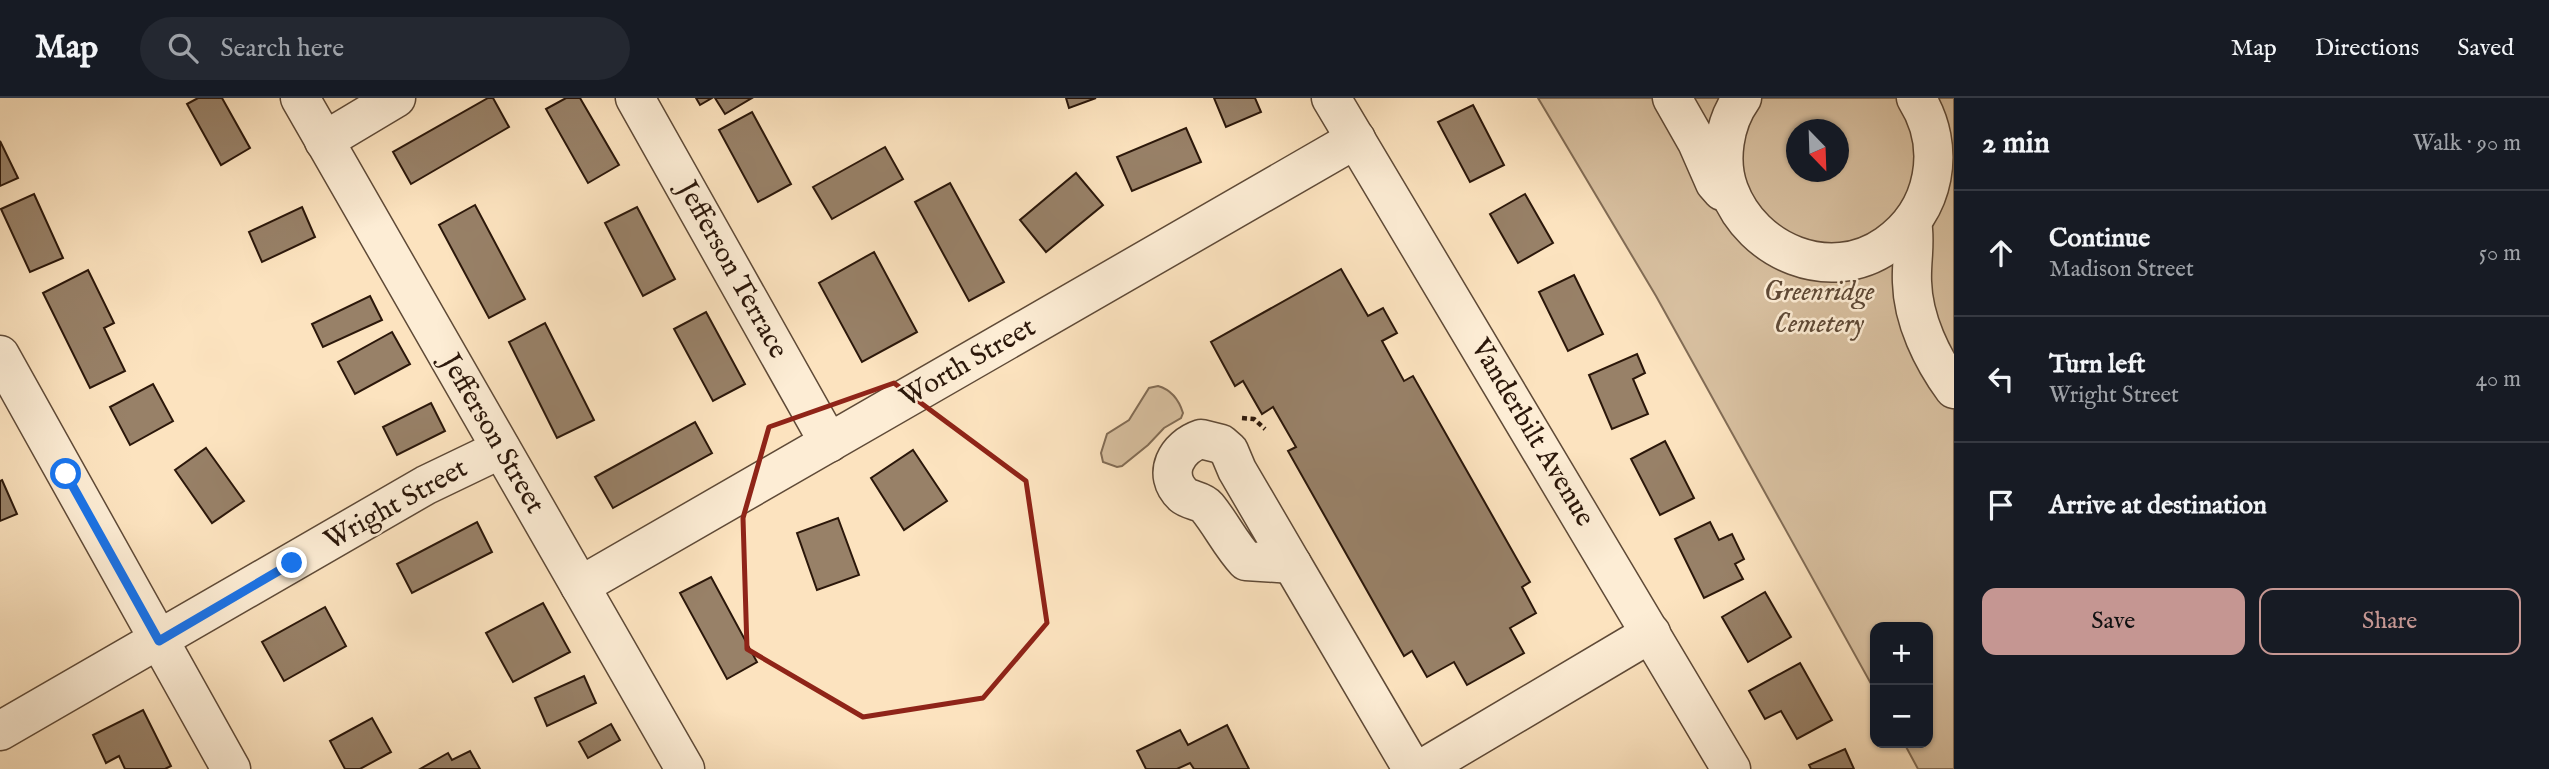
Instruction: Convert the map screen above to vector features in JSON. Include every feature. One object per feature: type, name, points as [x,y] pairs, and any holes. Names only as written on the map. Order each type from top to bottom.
[{"type":"street","name":"Jefferson Street","points":[[300,98],[685,769]]},
{"type":"street","points":[[324,141],[396,98]]},
{"type":"street","name":"Jefferson Terrace","points":[[635,98],[829,443]]},
{"type":"street","name":"Vanderbilt Avenue","points":[[1331,98],[1731,769]]},
{"type":"street","points":[[1672,98],[1697,142],[1715,183],[1756,234],[1785,253],[1819,262],[1854,259],[1886,246],[1912,222],[1930,187],[1934,168],[1931,129],[1916,98]]},
{"type":"street","points":[[1735,206],[1726,181],[1723,155],[1727,129],[1742,98]]},
{"type":"street","name":"Worth Street","points":[[580,586],[1356,139]]},
{"type":"street","points":[[1912,222],[1915,240],[1912,283],[1914,303],[1927,341],[1954,389]]},
{"type":"street","points":[[0,355],[231,769]]},
{"type":"street","name":"Wright Street","points":[[0,731],[426,485],[501,449]]},
{"type":"street","points":[[1292,564],[1410,765],[1417,768],[1425,767],[1651,633]]},
{"type":"highlighted area","points":[[894,383],[1026,481],[1047,623],[983,698],[863,717],[747,649],[743,518],[769,427]]},
{"type":"green space","name":"Greenridge Cemetery","points":[[1538,98],[1954,98],[1954,769],[1918,769],[1907,748],[1933,748],[1933,622],[1870,622],[1870,682],[1656,296]]},
{"type":"green space","points":[[1158,386],[1167,390],[1177,400],[1183,413],[1181,418],[1164,428],[1122,466],[1103,462],[1101,453],[1107,434],[1129,420],[1149,388]]},
{"type":"building","points":[[198,98],[222,98],[250,148],[221,165],[187,104]]},
{"type":"building","points":[[488,98],[493,98],[509,127],[411,184],[393,152]]},
{"type":"building","points":[[566,98],[580,98],[619,165],[588,183],[546,109]]},
{"type":"building","points":[[696,98],[712,98],[700,105]]},
{"type":"building","points":[[715,98],[752,98],[725,114]]},
{"type":"building","points":[[1066,98],[1096,98],[1069,108]]},
{"type":"building","points":[[1214,98],[1255,98],[1261,112],[1226,127]]},
{"type":"building","points":[[1473,105],[1504,165],[1470,182],[1438,122]]},
{"type":"building","points":[[752,112],[791,184],[758,202],[719,130]]},
{"type":"building","points":[[1186,128],[1201,162],[1132,191],[1117,157]]},
{"type":"building","points":[[0,141],[18,178],[0,186]]},
{"type":"building","points":[[885,147],[903,179],[832,219],[813,187]]},
{"type":"building","points":[[1076,173],[1103,205],[1046,252],[1020,220]]},
{"type":"building","points":[[950,183],[1004,282],[969,301],[915,202]]},
{"type":"building","points":[[34,194],[63,258],[30,272],[1,209]]},
{"type":"building","points":[[1525,194],[1553,243],[1518,263],[1490,214]]},
{"type":"building","points":[[475,205],[525,299],[489,318],[439,225]]},
{"type":"building","points":[[302,207],[315,237],[262,262],[249,232]]},
{"type":"building","points":[[637,207],[675,279],[643,296],[605,223]]},
{"type":"building","points":[[874,252],[917,332],[862,362],[819,283]]},
{"type":"building","points":[[1341,269],[1368,316],[1383,308],[1397,333],[1382,341],[1404,381],[1413,376],[1530,582],[1522,587],[1536,613],[1510,628],[1524,653],[1467,685],[1454,662],[1427,677],[1412,651],[1404,656],[1288,451],[1296,447],[1273,407],[1262,414],[1243,381],[1235,386],[1211,342]]},
{"type":"building","points":[[88,270],[114,323],[104,328],[125,371],[90,388],[43,293]]},
{"type":"building","points":[[1574,275],[1603,334],[1568,351],[1539,292]]},
{"type":"building","points":[[370,296],[382,320],[323,347],[312,324]]},
{"type":"building","points":[[706,312],[745,384],[713,401],[674,329]]},
{"type":"building","points":[[545,323],[594,420],[557,438],[509,342]]},
{"type":"building","points":[[392,332],[410,364],[355,394],[338,362]]},
{"type":"building","points":[[1637,354],[1645,373],[1633,379],[1648,414],[1612,429],[1589,375]]},
{"type":"building","points":[[153,384],[173,421],[130,445],[110,407]]},
{"type":"building","points":[[431,403],[445,431],[397,455],[383,427]]},
{"type":"building","points":[[695,422],[712,453],[613,508],[595,477]]},
{"type":"building","points":[[1665,441],[1694,498],[1660,515],[1631,459]]},
{"type":"building","points":[[206,448],[244,501],[212,523],[175,470]]},
{"type":"building","points":[[913,450],[947,501],[904,530],[871,478]]},
{"type":"building","points":[[2,480],[17,514],[0,521],[0,481]]},
{"type":"building","points":[[838,518],[859,575],[817,590],[797,533]]},
{"type":"building","points":[[477,522],[492,552],[412,593],[397,564]]},
{"type":"building","points":[[1710,522],[1719,540],[1732,534],[1744,559],[1735,564],[1743,579],[1704,598],[1675,539]]},
{"type":"building","points":[[711,577],[757,662],[727,679],[680,593]]},
{"type":"building","points":[[1765,592],[1791,637],[1748,662],[1722,617]]},
{"type":"building","points":[[543,603],[570,652],[513,682],[486,633]]},
{"type":"building","points":[[325,607],[346,646],[284,681],[262,642]]},
{"type":"building","points":[[1800,663],[1832,720],[1797,739],[1781,711],[1765,719],[1749,691]]},
{"type":"building","points":[[584,676],[596,703],[547,726],[535,698]]},
{"type":"building","points":[[143,710],[171,766],[165,769],[125,769],[119,756],[106,763],[93,735]]},
{"type":"building","points":[[372,718],[391,752],[360,769],[345,769],[330,741]]},
{"type":"building","points":[[611,724],[620,740],[588,758],[579,742]]},
{"type":"building","points":[[1227,725],[1249,769],[1194,769],[1190,763],[1177,769],[1146,769],[1137,751],[1180,730],[1188,745]]},
{"type":"building","points":[[1845,749],[1854,769],[1811,769],[1809,765]]},
{"type":"building","points":[[470,751],[480,769],[420,769],[448,753],[452,760]]},
{"type":"route","points":[[66,474],[159,641],[292,563]]}]
